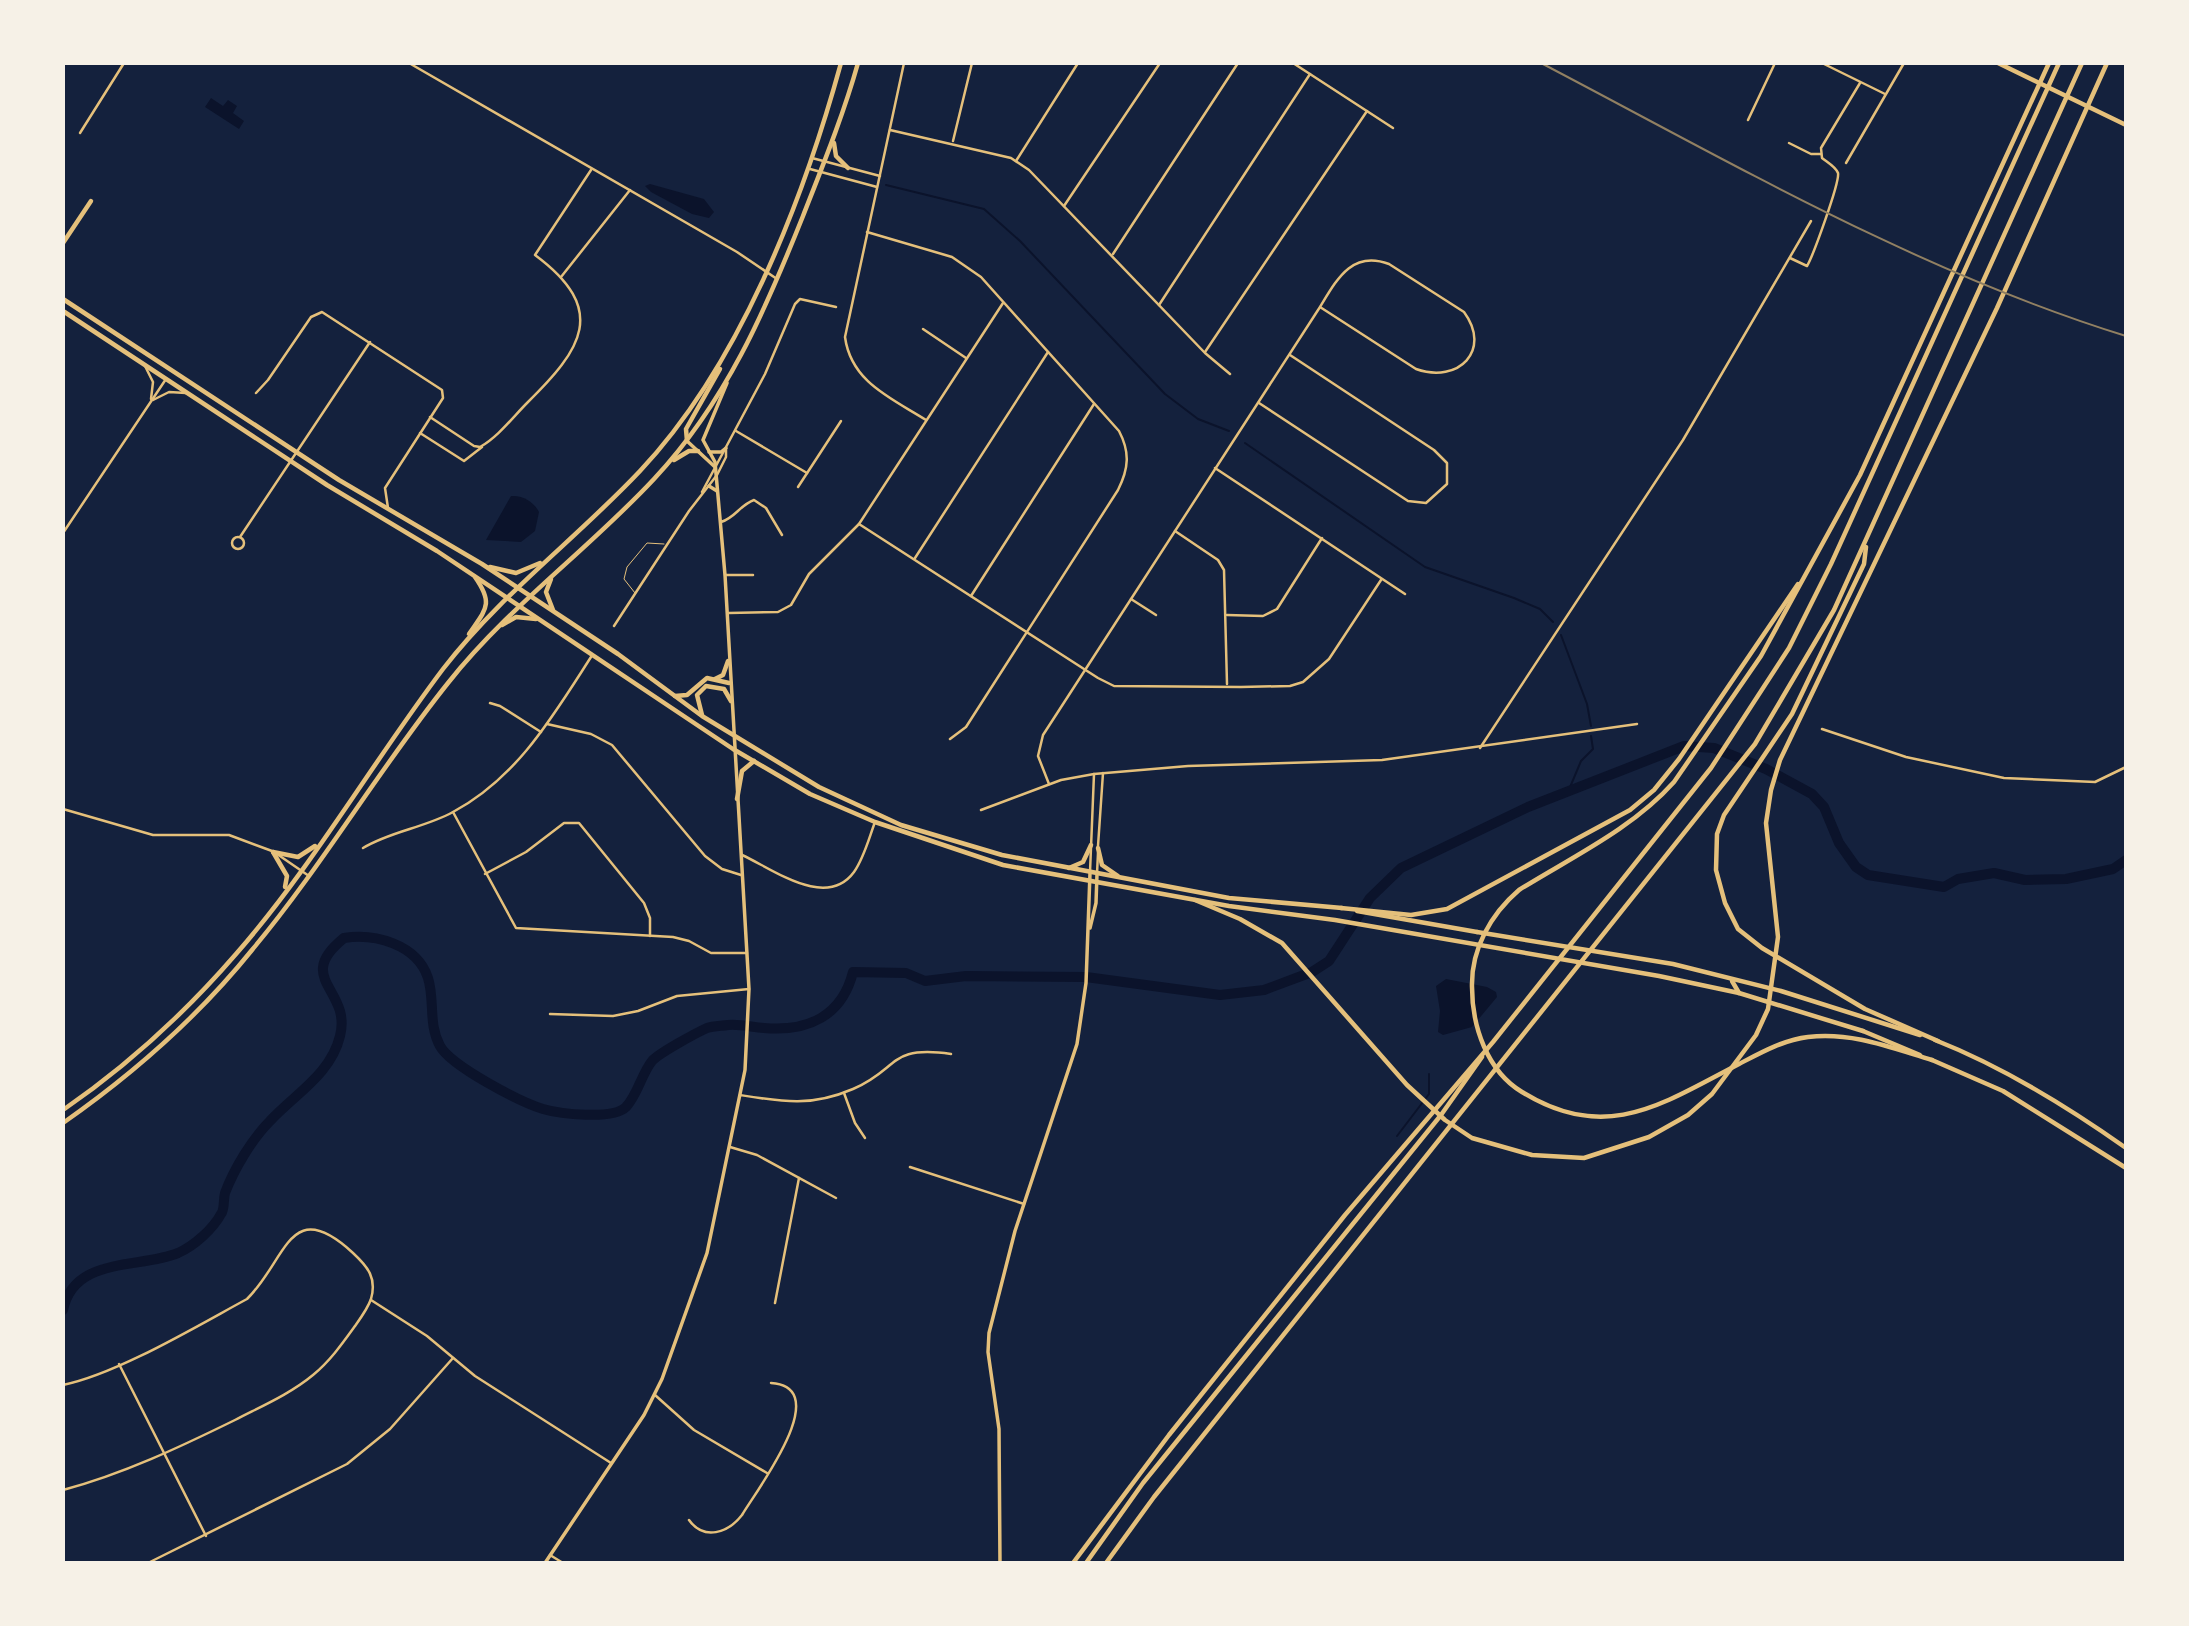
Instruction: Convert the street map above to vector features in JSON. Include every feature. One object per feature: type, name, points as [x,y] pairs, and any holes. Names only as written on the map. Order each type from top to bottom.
[{"type":"main road","points":[[687,441],[685,429],[710,389],[766,271],[810,158],[841,63]]},
{"type":"main road","points":[[63,1123],[144,1060],[204,1004],[251,952],[309,876],[426,711],[496,629],[668,464],[687,441],[727,383],[777,279],[834,139],[858,63]]},
{"type":"main road","points":[[1998,63],[2126,125]]},
{"type":"main road","points":[[1932,1060],[1846,1035],[1805,1037],[1770,1048],[1672,1098],[1627,1116],[1587,1118],[1547,1108],[1513,1087],[1489,1057],[1473,1020],[1474,960],[1494,916],[1519,890],[1633,820],[1674,782],[1761,656],[1860,475],[2049,63]]},
{"type":"main road","points":[[1106,1563],[1153,1497],[1731,778],[1755,744],[1814,649],[1866,543],[2082,63]]},
{"type":"main road","points":[[1195,900],[1282,943],[1407,1085],[1445,1120],[1472,1138],[1532,1155],[1584,1158],[1649,1138],[1688,1115],[1712,1094],[1756,1035],[1768,1009],[1778,937],[1766,823],[1771,790],[1780,760],[1997,308],[2107,63]]},
{"type":"main road","points":[[1073,1563],[1169,1435],[1345,1215],[1493,1042],[1711,768],[1730,740],[1789,648],[1826,575],[2058,65]]},
{"type":"main road","points":[[834,139],[836,156],[848,169]]},
{"type":"main road","points":[[63,243],[91,201]]},
{"type":"main road","points":[[63,299],[295,452],[482,564],[732,735],[819,787],[901,825],[1003,855],[1229,898],[1341,908],[1532,942],[1631,956],[1781,991],[1938,1041]]},
{"type":"main road","points":[[63,311],[290,460],[473,574],[733,749],[810,794],[875,822],[1003,864],[1093,882],[1335,920],[1660,976],[1739,993],[1863,1031],[2003,1091],[2088,1141],[2126,1168]]},
{"type":"main road","points":[[460,647],[508,597],[628,483],[667,440],[698,399],[732,343]]},
{"type":"main road","points":[[668,464],[689,451],[698,451]]},
{"type":"main road","points":[[1866,543],[1864,564],[1792,714],[1724,815],[1717,834],[1716,870],[1724,902],[1738,929],[1789,965],[1865,1009],[2010,1077],[2126,1148]]},
{"type":"main road","points":[[482,564],[516,573],[529,570],[552,555]]},
{"type":"main road","points":[[1374,913],[1410,915],[1447,909],[1630,810],[1654,790],[1708,717],[1816,558]]},
{"type":"main road","points":[[63,1110],[133,1057],[186,1007],[237,953],[276,903],[324,839],[486,607],[485,591],[473,574]]},
{"type":"main road","points":[[553,575],[546,592],[553,611]]},
{"type":"main road","points":[[496,629],[521,616],[547,623]]},
{"type":"main road","points":[[671,695],[682,697],[700,682],[723,675],[728,661]]},
{"type":"main road","points":[[715,679],[729,683]]},
{"type":"main road","points":[[702,716],[696,701],[698,691],[706,686],[724,689],[731,701]]},
{"type":"main road","points":[[737,799],[742,771],[754,761]]},
{"type":"main road","points":[[273,852],[298,857],[324,839]]},
{"type":"main road","points":[[1068,868],[1083,862],[1091,845]]},
{"type":"main road","points":[[1098,848],[1102,865],[1122,878]]},
{"type":"main road","points":[[273,852],[287,876],[287,884],[276,903]]},
{"type":"main road","points":[[1732,981],[1739,993]]},
{"type":"main road","points":[[1086,1563],[1143,1483],[1441,1115],[1493,1042]]},
{"type":"street","points":[[80,133],[124,63]]},
{"type":"street","points":[[409,63],[777,279]]},
{"type":"street","points":[[904,63],[846,325],[850,358],[860,375],[926,420]]},
{"type":"street","points":[[953,143],[972,63]]},
{"type":"street","points":[[1016,161],[1078,63]]},
{"type":"street","points":[[1064,206],[1160,63]]},
{"type":"street","points":[[1112,255],[1238,63]]},
{"type":"street","points":[[1293,63],[1393,128]]},
{"type":"street","points":[[1748,120],[1775,63]]},
{"type":"street","points":[[1822,63],[1885,95]]},
{"type":"street","points":[[1846,163],[1904,63]]},
{"type":"street","points":[[1159,304],[1310,74]]},
{"type":"street","points":[[1821,154],[1824,142],[1860,83]]},
{"type":"street","points":[[1205,352],[1367,111]]},
{"type":"street","points":[[890,130],[953,143],[1016,161],[1041,180],[1205,352],[1230,374]]},
{"type":"street","points":[[1789,143],[1811,154],[1821,154],[1838,173],[1832,199],[1821,226],[1819,243],[1807,266],[1790,258]]},
{"type":"street","points":[[810,158],[880,176]]},
{"type":"street","points":[[806,168],[877,187]]},
{"type":"street","points":[[420,433],[464,461],[561,370],[572,354],[578,334],[578,311],[571,291],[561,276],[535,255],[592,169]]},
{"type":"street","points":[[561,276],[629,190]]},
{"type":"street","points":[[1480,748],[1683,440],[1811,220]]},
{"type":"street","points":[[867,232],[952,257],[981,277],[1094,404],[1125,442],[1128,455],[1125,476],[1027,633],[966,727],[950,739]]},
{"type":"street","points":[[1049,784],[1038,756],[1039,744],[1130,599],[1290,355],[1320,307],[1345,269],[1356,262],[1377,260],[1389,264],[1464,312],[1471,322],[1474,345],[1462,365],[1443,375],[1430,374],[1416,369],[1320,307]]},
{"type":"street","points":[[614,626],[702,492],[736,431],[795,304],[800,299],[812,299],[836,307]]},
{"type":"street","points":[[726,614],[778,612],[791,605],[809,574],[859,524],[1003,303]]},
{"type":"street","points":[[256,393],[315,313],[326,313],[442,390],[443,398],[385,488],[388,508]]},
{"type":"street","points":[[923,328],[966,358]]},
{"type":"street","points":[[240,537],[370,342]]},
{"type":"street","points":[[915,559],[1048,352]]},
{"type":"street","points":[[1258,403],[1408,501],[1426,503],[1447,484],[1447,463],[1434,450],[1290,355]]},
{"type":"street","points":[[144,364],[153,382],[150,402]]},
{"type":"street","points":[[63,533],[166,379]]},
{"type":"street","points":[[545,1563],[612,1463],[654,1394],[705,1260],[740,1095],[748,1034],[749,989],[719,493],[715,467],[704,437],[727,383]]},
{"type":"street","points":[[150,402],[169,392],[190,395]]},
{"type":"street","points":[[971,596],[1094,404]]},
{"type":"street","points":[[430,417],[476,448],[485,444]]},
{"type":"street","points":[[798,487],[841,421]]},
{"type":"street","points":[[736,431],[807,473]]},
{"type":"street","points":[[687,441],[715,467]]},
{"type":"street","points":[[709,452],[721,452],[726,448]]},
{"type":"street","points":[[702,492],[717,475],[726,457],[726,448]]},
{"type":"street","points":[[1215,468],[1405,594]]},
{"type":"street","points":[[709,486],[719,493]]},
{"type":"street","points":[[721,522],[730,519],[745,503],[754,500],[766,508],[782,535]]},
{"type":"street","points":[[859,524],[1114,686],[1290,686],[1311,678],[1329,659],[1381,580]]},
{"type":"street","points":[[1175,531],[1222,565],[1227,615],[1227,685]]},
{"type":"street","points":[[1227,615],[1263,616],[1277,609],[1322,538]]},
{"type":"street","points":[[725,576],[753,575]]},
{"type":"street","points":[[1130,599],[1156,615]]},
{"type":"street","points":[[363,848],[453,812],[504,775],[547,724],[593,654]]},
{"type":"street","points":[[490,703],[500,706],[541,732]]},
{"type":"street","points":[[547,724],[591,734],[612,745],[709,861],[722,869],[742,875]]},
{"type":"street","points":[[981,810],[1049,784],[1094,774],[1188,766],[1368,761],[1480,748],[1637,724]]},
{"type":"street","points":[[1822,729],[1906,757],[2004,778],[2095,782],[2126,767]]},
{"type":"street","points":[[1000,1563],[999,1431],[988,1342],[993,1311],[1024,1204],[1077,1044],[1086,983],[1093,882],[1097,874],[1102,773]]},
{"type":"street","points":[[1093,882],[1090,873],[1094,774]]},
{"type":"street","points":[[63,809],[153,835],[229,835],[273,852],[309,876]]},
{"type":"street","points":[[453,812],[510,922],[521,930],[685,939],[711,953],[747,953]]},
{"type":"street","points":[[485,874],[526,852],[564,823],[575,822],[585,828],[644,903],[650,918],[650,936]]},
{"type":"street","points":[[741,855],[810,887],[829,888],[842,883],[856,868],[875,822]]},
{"type":"street","points":[[550,1014],[613,1017],[677,996],[749,989]]},
{"type":"street","points":[[740,1095],[796,1104],[844,1093],[863,1085],[904,1054],[924,1051],[951,1054]]},
{"type":"street","points":[[844,1093],[855,1122],[865,1138]]},
{"type":"street","points":[[730,1147],[757,1155],[836,1198]]},
{"type":"street","points":[[910,1167],[1024,1204]]},
{"type":"street","points":[[775,1303],[799,1178]]},
{"type":"street","points":[[63,1385],[82,1381],[119,1364],[247,1299],[261,1285],[286,1243],[295,1234],[305,1230],[317,1228],[332,1236],[368,1267],[373,1278],[371,1300],[340,1346],[313,1376],[273,1401],[166,1454],[63,1490]]},
{"type":"street","points":[[371,1300],[427,1336],[475,1376],[612,1463]]},
{"type":"street","points":[[148,1563],[347,1464],[390,1429],[453,1358]]},
{"type":"street","points":[[119,1364],[206,1536]]},
{"type":"street","points":[[689,1520],[704,1532],[715,1533],[733,1526],[791,1433],[797,1413],[796,1400],[789,1390],[771,1383]]},
{"type":"street","points":[[654,1394],[694,1430],[767,1473]]},
{"type":"street","points":[[551,1555],[563,1563]]},
{"type":"lane","points":[[635,593],[624,579],[627,567],[647,544],[656,541],[667,544]]},
{"type":"water","points":[[211,98],[223,106],[228,100],[237,106],[233,113],[244,121],[239,129],[205,107]]},
{"type":"water","points":[[650,184],[704,199],[714,212],[709,218],[692,214],[651,192],[645,186]]},
{"type":"water","points":[[511,496],[524,498],[537,508],[539,512],[535,531],[521,542],[486,540]]},
{"type":"water","points":[[1446,979],[1487,987],[1496,992],[1497,997],[1472,1027],[1443,1035],[1438,1032],[1440,1011],[1436,986]]},
{"type":"waterway","points":[[886,185],[984,209],[1020,241],[1165,394],[1198,419],[1229,431]]},
{"type":"waterway","points":[[1245,443],[1425,567],[1540,609],[1553,622]]},
{"type":"waterway","points":[[1561,635],[1587,704],[1591,726]]},
{"type":"waterway","points":[[1568,792],[1581,761],[1593,749],[1591,736]]},
{"type":"waterway","points":[[63,1310],[70,1293],[80,1281],[94,1272],[178,1253],[197,1242],[218,1220],[223,1210],[225,1193],[250,1145],[263,1128],[311,1083],[329,1062],[335,1049],[342,1020],[339,1007],[323,975],[324,964],[330,952],[344,938],[381,939],[393,943],[414,957],[428,978],[436,1038],[447,1054],[471,1073],[543,1109],[599,1115],[610,1114],[626,1107],[656,1057],[707,1028],[733,1025],[780,1029],[809,1024],[821,1018],[841,1000],[853,972],[906,973],[925,981],[966,976],[1086,977],[1220,995],[1264,990],[1312,972],[1329,961],[1370,898],[1401,868],[1528,807],[1684,746],[1714,748],[1766,769],[1812,794],[1824,807],[1839,843],[1856,867],[1868,875],[1944,887],[1958,879],[1994,873],[2025,880],[2066,879],[2113,869],[2126,860]]},
{"type":"waterway","points":[[1397,1136],[1429,1094],[1429,1074]]},
{"type":"railway","points":[[1541,63],[1755,176],[1900,248],[2049,310],[2126,336]]}]
